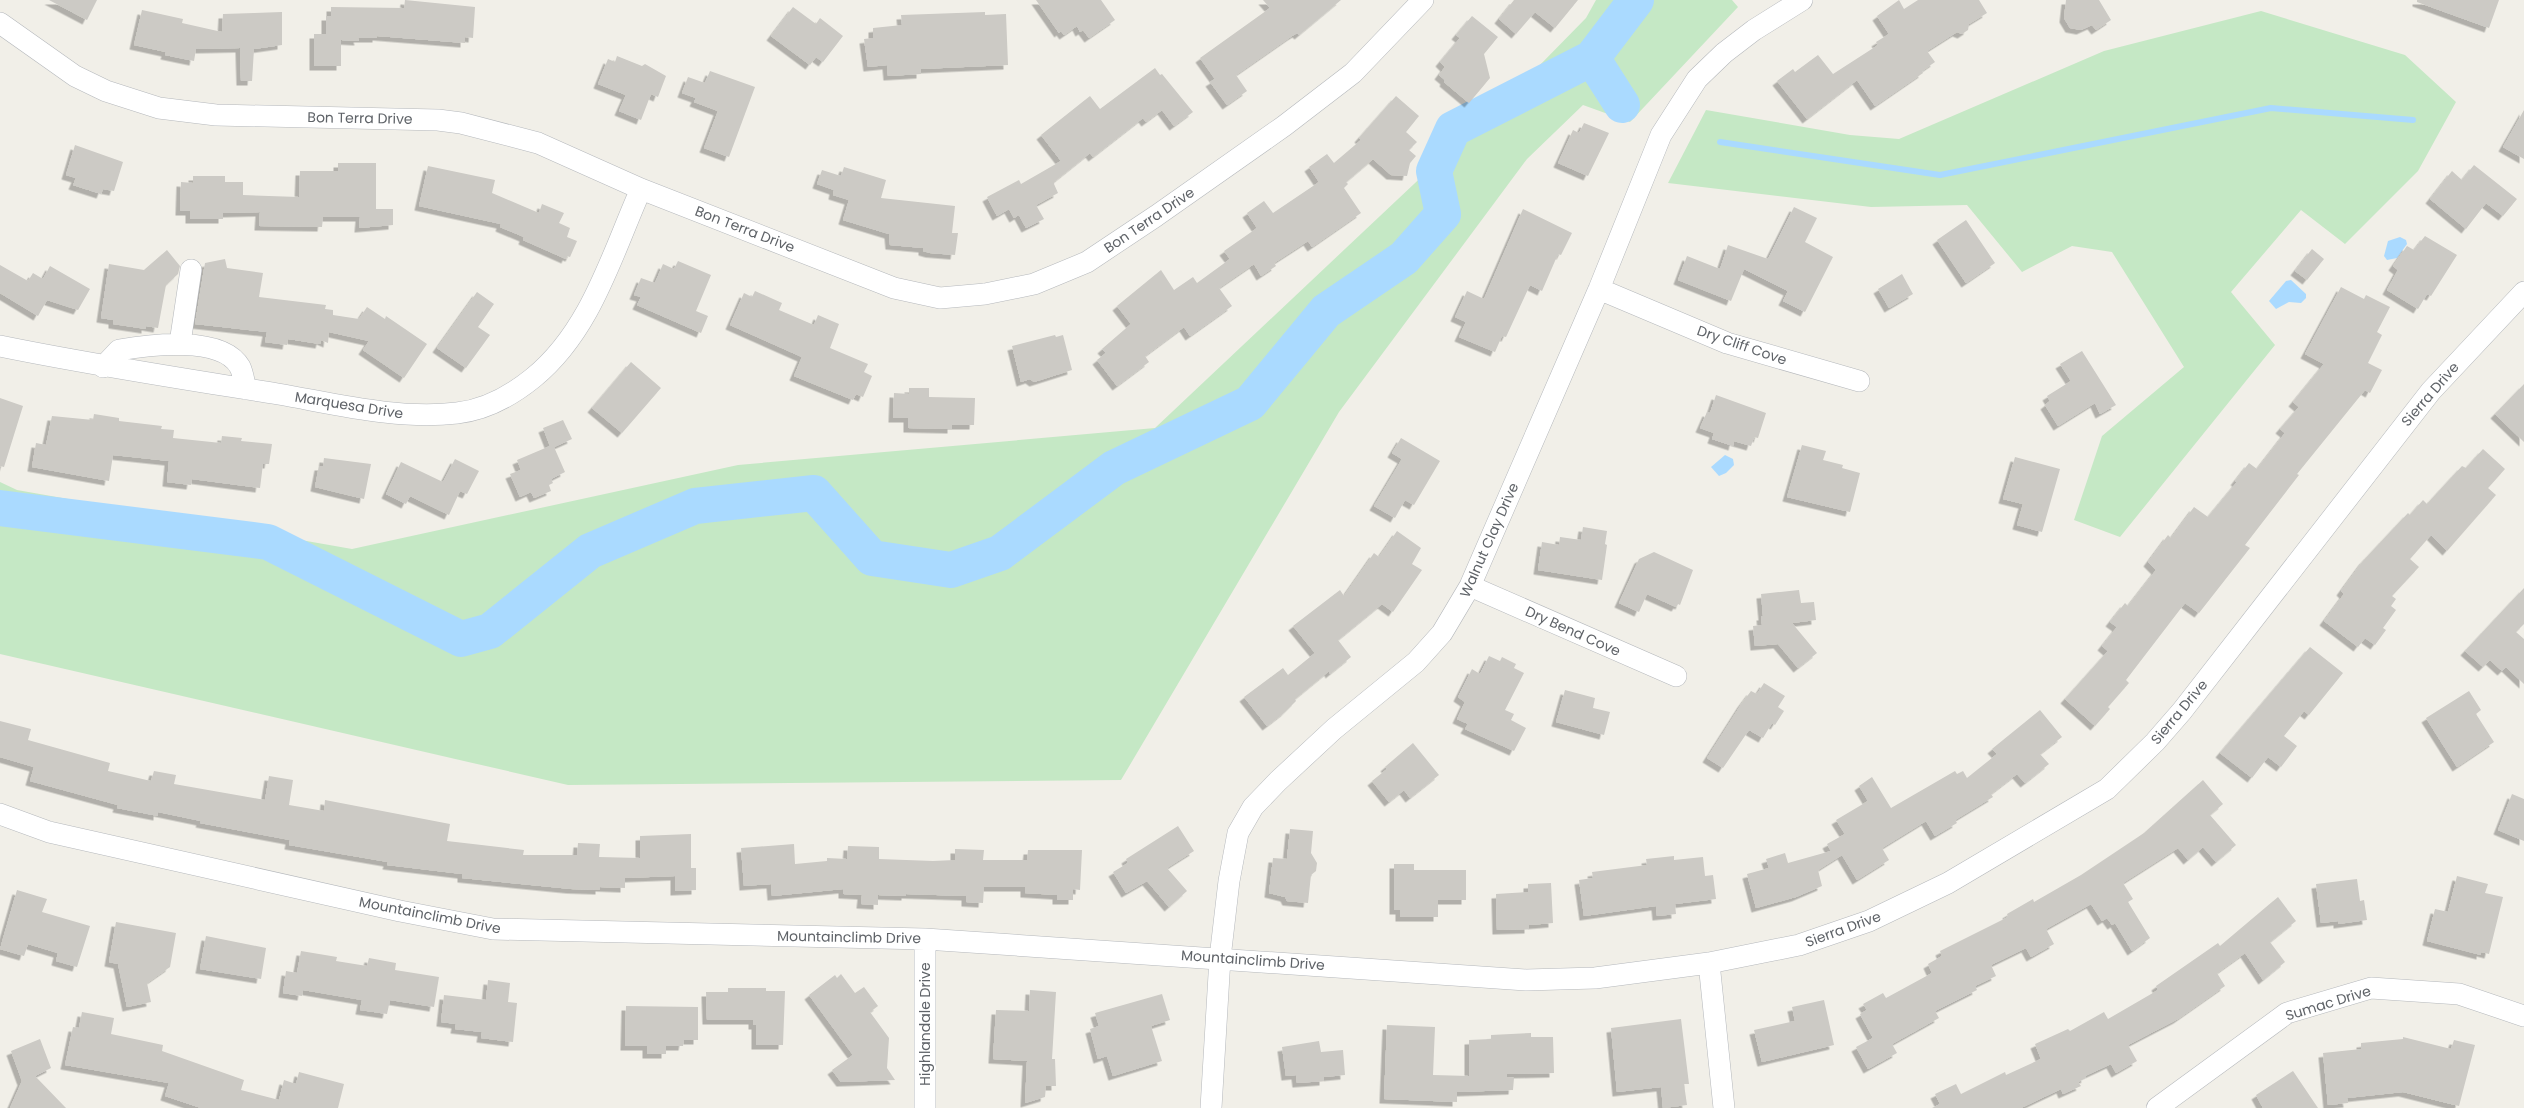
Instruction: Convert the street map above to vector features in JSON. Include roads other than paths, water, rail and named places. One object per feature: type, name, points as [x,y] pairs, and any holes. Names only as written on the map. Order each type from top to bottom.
[{"type":"street","name":"Bon Terra Drive","points":[[0,23],[75,76],[106,91],[159,108],[216,115],[438,120],[461,123],[538,143],[641,189],[894,288],[940,298],[985,294],[1034,284],[1087,262],[1284,126],[1353,73],[1423,0]]},
{"type":"street","name":"Walnut Clay Drive","points":[[1211,1108],[1220,958],[1229,881],[1238,833],[1253,807],[1278,781],[1334,729],[1416,662],[1442,633],[1470,586],[1599,289],[1661,134],[1697,78],[1724,53],[1802,0]]},
{"type":"street","name":"Marquesa Drive","points":[[0,346],[103,367],[405,415],[459,413],[504,399],[534,377],[584,319],[641,189]]},
{"type":"street","points":[[180,343],[192,270]]},
{"type":"street","name":"Dry Cliff Cove","points":[[1599,289],[1727,343],[1859,381]]},
{"type":"street","name":"Sierra Drive","points":[[1709,963],[1798,945],[1869,921],[1948,883],[2107,789],[2155,742],[2182,711],[2431,390],[2524,292]]},
{"type":"street","points":[[103,367],[119,350],[180,343],[218,351],[234,359],[240,367],[246,389]]},
{"type":"street","name":"Dry Bend Cove","points":[[1470,586],[1676,676]]},
{"type":"street","name":"Mountainclimb Drive","points":[[0,814],[49,832],[400,911],[493,929],[925,939],[1526,980],[1595,978],[1709,963]]},
{"type":"street","name":"Highlandale Drive","points":[[924,1108],[925,939]]},
{"type":"street","points":[[1709,963],[1724,1108]]},
{"type":"street","name":"Sumac Drive","points":[[2157,1108],[2287,1013],[2371,988],[2460,994],[2524,1016]]},
{"type":"water","points":[[2400,237],[2406,240],[2407,244],[2397,258],[2387,260],[2384,256],[2388,241]]},
{"type":"water","points":[[2291,280],[2306,294],[2306,298],[2301,303],[2289,302],[2276,309],[2269,301],[2286,281]]},
{"type":"water","points":[[1725,455],[1733,459],[1734,465],[1726,473],[1719,476],[1711,467]]},
{"type":"waterway","points":[[1592,58],[1636,0]]},
{"type":"waterway","points":[[0,508],[268,542],[461,639],[490,631],[590,551],[695,506],[814,493],[872,558],[951,570],[1000,553],[1114,468],[1250,403],[1326,311],[1404,258],[1443,214],[1434,171],[1453,129],[1592,58],[1622,105]]},
{"type":"waterway","points":[[1720,142],[1940,175],[2271,108],[2413,120]]}]
